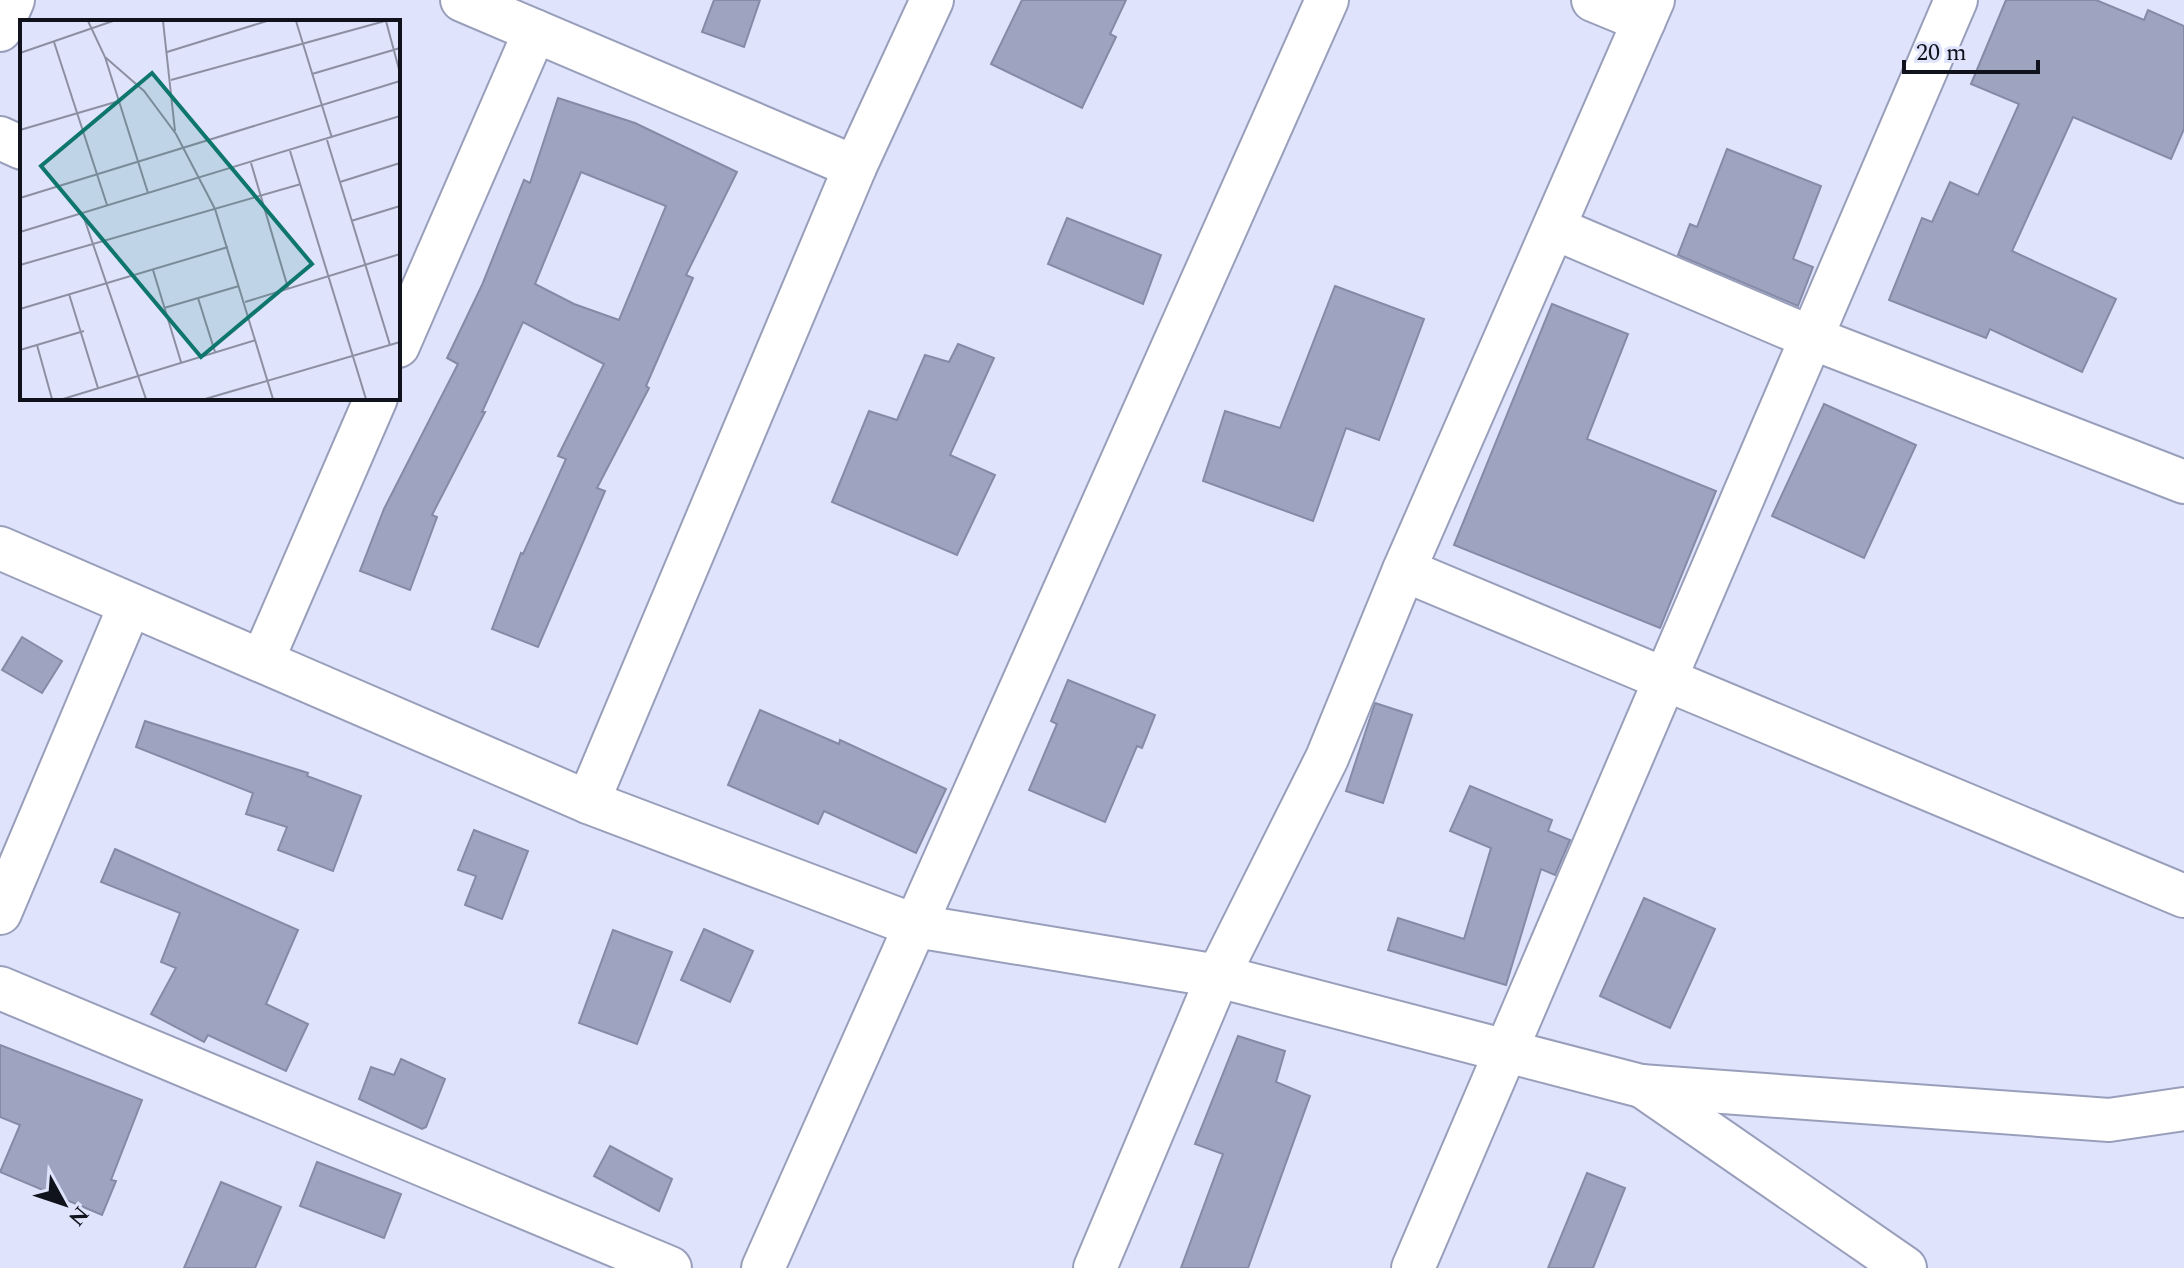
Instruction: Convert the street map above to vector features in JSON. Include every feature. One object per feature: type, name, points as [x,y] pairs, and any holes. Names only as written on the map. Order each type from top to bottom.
[{"type":"street","points":[[0,30],[13,0]]},
{"type":"street","points":[[462,0],[855,167]]},
{"type":"street","points":[[588,802],[855,167],[932,0]]},
{"type":"street","points":[[763,1268],[1327,0]]},
{"type":"street","points":[[1095,1268],[1218,976],[1327,758],[1404,570],[1648,10],[1593,0]]},
{"type":"street","points":[[1413,1268],[1956,0]]},
{"type":"street","points":[[403,321],[535,31]]},
{"type":"street","points":[[0,138],[20,147]]},
{"type":"street","points":[[1554,228],[1812,338],[2184,482]]},
{"type":"street","points":[[263,659],[375,400]]},
{"type":"street","points":[[0,548],[588,802],[916,926],[1218,976],[1641,1086],[2109,1120],[2184,1109]]},
{"type":"street","points":[[1404,570],[2184,895]]},
{"type":"street","points":[[0,913],[130,605]]},
{"type":"street","points":[[0,988],[670,1268]]},
{"type":"street","points":[[1641,1086],[1905,1268]]},
{"type":"building","points":[[714,0],[760,0],[744,47],[702,32]]},
{"type":"building","points":[[1022,0],[1126,0],[1110,34],[1116,37],[1082,108],[991,64]]},
{"type":"building","points":[[2006,0],[2096,0],[2144,20],[2148,10],[2184,26],[2184,129],[2171,159],[2073,117],[2012,251],[2116,299],[2082,372],[1990,329],[1986,338],[1889,300],[1922,218],[1932,222],[1950,182],[1978,195],[2019,104],[1971,84]]},
{"type":"building","points":[[558,98],[635,123],[737,172],[686,275],[693,278],[646,386],[649,388],[597,488],[605,491],[538,647],[492,629],[521,553],[566,459],[558,456],[604,364],[523,322],[482,412],[485,412],[432,515],[437,517],[410,590],[360,571],[384,509],[458,364],[447,358],[482,285],[524,180],[530,183]],"holes":[[[581,172],[666,206],[619,320],[574,304],[535,284]]]},
{"type":"building","points":[[1727,149],[1821,186],[1793,259],[1813,267],[1798,306],[1678,255],[1690,224],[1697,227]]},
{"type":"building","points":[[1067,218],[1161,255],[1143,304],[1048,264]]},
{"type":"building","points":[[1335,286],[1424,319],[1379,440],[1346,428],[1313,521],[1203,481],[1225,411],[1280,428]]},
{"type":"building","points":[[1552,304],[1628,334],[1587,439],[1716,491],[1660,628],[1454,545]]},
{"type":"building","points":[[958,344],[994,358],[950,455],[995,475],[957,555],[832,502],[869,411],[897,420],[925,355],[949,362]]},
{"type":"building","points":[[1824,404],[1916,445],[1864,558],[1772,516]]},
{"type":"building","points":[[22,637],[62,661],[42,693],[2,670]]},
{"type":"building","points":[[1068,680],[1155,715],[1142,748],[1137,746],[1105,822],[1029,790],[1057,724],[1051,721]]},
{"type":"building","points":[[1375,703],[1412,715],[1383,803],[1346,791]]},
{"type":"building","points":[[760,710],[839,744],[840,740],[946,789],[916,853],[824,811],[818,824],[728,785]]},
{"type":"building","points":[[145,721],[308,773],[307,776],[361,796],[333,871],[278,850],[287,827],[246,814],[253,793],[136,747]]},
{"type":"building","points":[[1470,786],[1552,820],[1548,831],[1570,840],[1555,875],[1541,869],[1506,985],[1388,950],[1398,918],[1464,939],[1491,848],[1450,831]]},
{"type":"building","points":[[474,830],[528,851],[502,919],[465,905],[476,876],[458,870]]},
{"type":"building","points":[[115,849],[298,930],[266,1004],[308,1024],[286,1071],[208,1035],[204,1042],[151,1014],[176,968],[161,962],[180,913],[101,882]]},
{"type":"building","points":[[1644,898],[1715,929],[1670,1028],[1600,996]]},
{"type":"building","points":[[704,929],[753,951],[730,1002],[681,980]]},
{"type":"building","points":[[613,930],[672,952],[637,1044],[579,1023]]},
{"type":"building","points":[[1238,1036],[1285,1051],[1276,1082],[1310,1096],[1248,1268],[1181,1268],[1223,1154],[1195,1144]]},
{"type":"building","points":[[0,1045],[142,1100],[111,1180],[116,1181],[102,1215],[0,1172],[20,1125],[0,1117]]},
{"type":"building","points":[[401,1059],[445,1079],[426,1127],[422,1129],[359,1099],[371,1067],[394,1075]]},
{"type":"building","points":[[610,1146],[672,1179],[659,1211],[594,1176]]},
{"type":"building","points":[[317,1162],[401,1194],[384,1238],[300,1206]]},
{"type":"building","points":[[1587,1173],[1625,1188],[1593,1268],[1548,1268]]},
{"type":"building","points":[[221,1182],[281,1207],[255,1268],[184,1268]]}]
